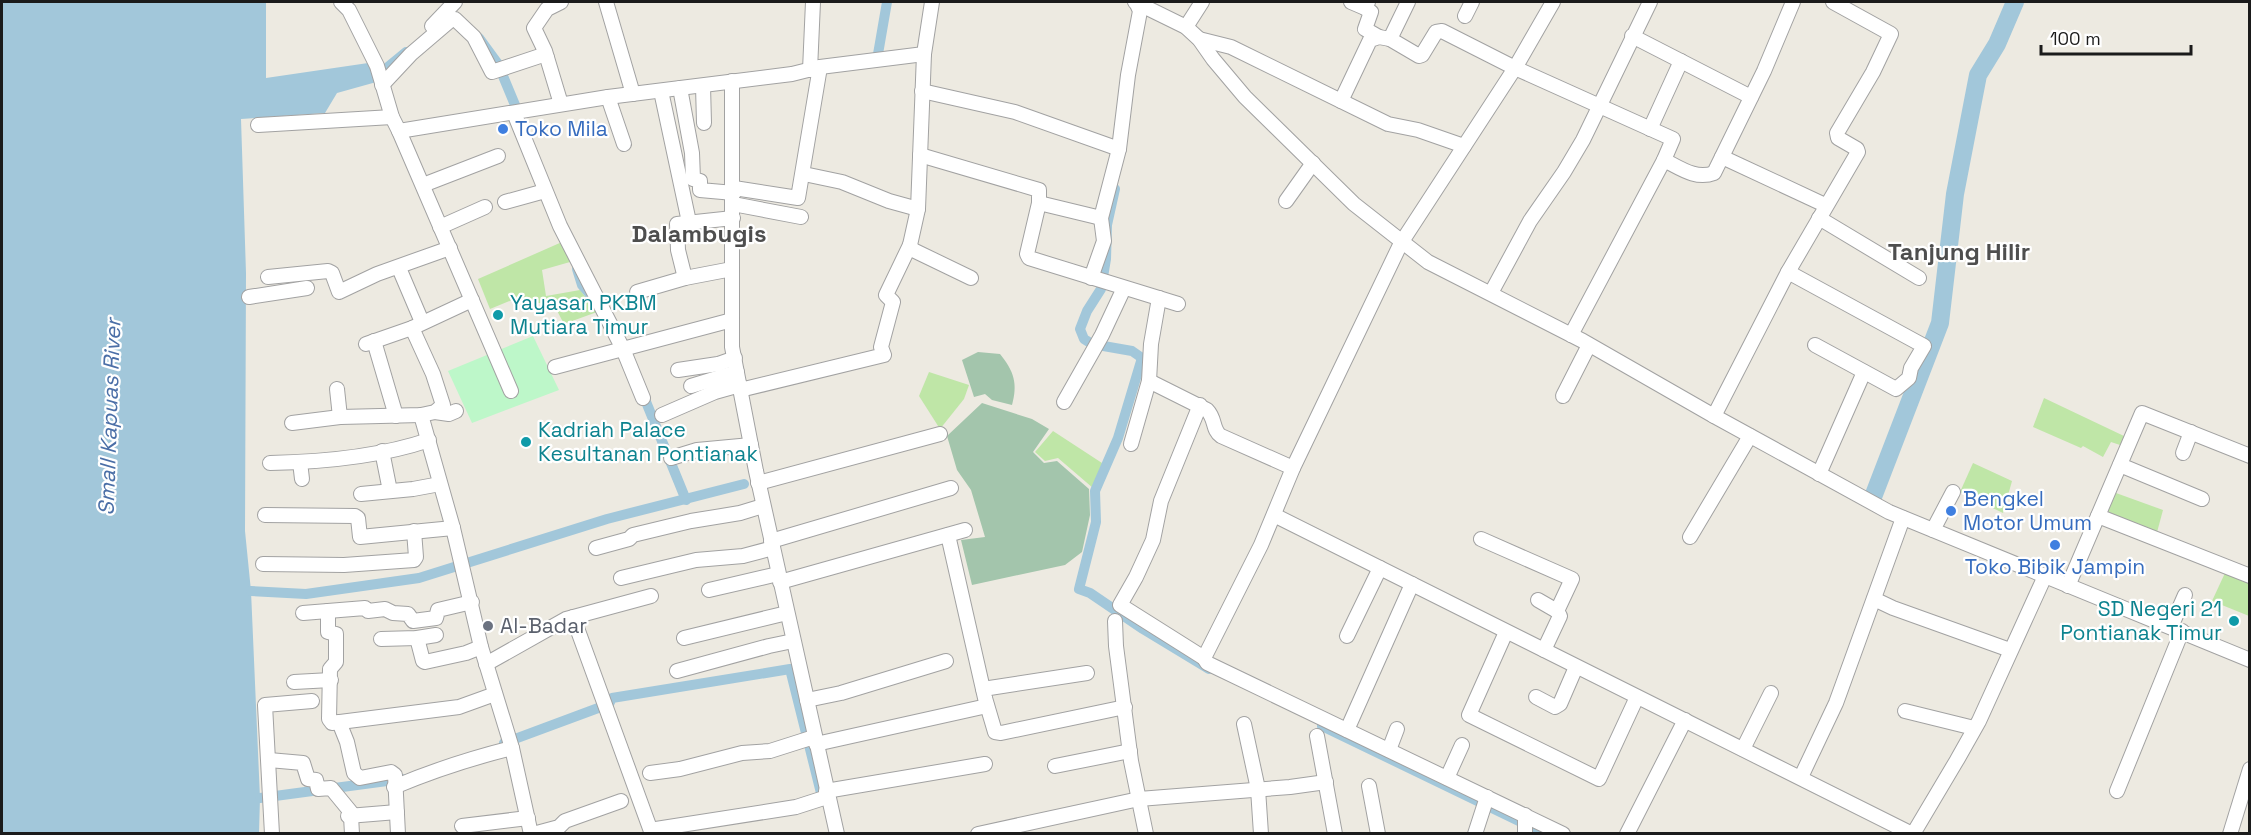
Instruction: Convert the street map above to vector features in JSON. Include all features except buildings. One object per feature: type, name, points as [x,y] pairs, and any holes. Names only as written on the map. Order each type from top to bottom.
[{"type":"street","points":[[424,43],[420,39],[455,2]]},
{"type":"street","points":[[535,2],[544,19]]},
{"type":"street","points":[[561,2],[547,9],[544,19],[534,28],[547,58],[561,104]]},
{"type":"street","points":[[606,2],[633,94]]},
{"type":"street","points":[[685,278],[678,250],[676,225],[688,222],[734,201],[797,199],[804,174],[815,68],[813,2]]},
{"type":"street","points":[[691,386],[738,376],[884,355],[881,346],[893,302],[886,295],[910,245],[918,209],[924,54],[932,2]]},
{"type":"street","points":[[1186,27],[1202,2]]},
{"type":"street","points":[[1351,2],[1367,5],[1371,12],[1365,29],[1419,56],[1422,55],[1437,31],[1442,31],[1515,68],[1673,139],[1571,335]]},
{"type":"street","points":[[1341,101],[1370,40],[1384,38],[1408,2]]},
{"type":"street","points":[[1204,658],[1261,545],[1293,468],[1401,243],[1515,68],[1553,2]]},
{"type":"street","points":[[1491,293],[1530,221],[1573,156],[1650,2]]},
{"type":"street","points":[[1664,160],[1697,176],[1714,173],[1752,98],[1793,2]]},
{"type":"street","points":[[1714,416],[1788,272],[1858,152],[1857,149],[1838,138],[1837,133],[1873,72],[1891,34],[1833,2]]},
{"type":"street","points":[[349,4],[377,66],[392,117],[511,391]]},
{"type":"street","points":[[1094,279],[1104,241],[1101,218],[1119,149],[1128,75],[1141,4],[1186,27],[1199,39],[1245,97],[1354,204],[1428,262],[1571,335],[1889,512],[2250,660]]},
{"type":"street","points":[[382,83],[452,19],[455,19],[474,37],[489,69],[500,71],[543,55],[547,58]]},
{"type":"street","points":[[1632,36],[1752,98]]},
{"type":"street","points":[[1199,39],[1231,47],[1388,124],[1418,130],[1464,147]]},
{"type":"street","points":[[399,131],[608,97],[703,86],[924,54]]},
{"type":"street","points":[[1650,129],[1681,61]]},
{"type":"street","points":[[732,81],[734,201],[732,320],[738,376],[758,483],[837,834]]},
{"type":"street","points":[[703,86],[704,123]]},
{"type":"street","points":[[680,88],[692,153],[693,179],[700,181],[700,190],[734,201],[801,217]]},
{"type":"street","points":[[661,91],[688,222]]},
{"type":"street","points":[[922,91],[1015,112],[1119,149]]},
{"type":"street","points":[[608,97],[624,144]]},
{"type":"street","points":[[520,112],[545,190],[560,226],[623,349],[643,398]]},
{"type":"street","points":[[258,125],[392,117]]},
{"type":"street","points":[[920,155],[1038,189],[1039,203],[1027,257],[1178,304]]},
{"type":"street","points":[[423,185],[498,156]]},
{"type":"street","points":[[1722,157],[1822,211],[1919,278]]},
{"type":"street","points":[[1286,201],[1313,163]]},
{"type":"street","points":[[804,174],[842,182],[889,201],[918,209]]},
{"type":"street","points":[[505,202],[545,190]]},
{"type":"street","points":[[1039,203],[1101,218]]},
{"type":"street","points":[[440,227],[485,207]]},
{"type":"street","points":[[910,245],[913,250],[971,278]]},
{"type":"street","points":[[268,277],[328,271],[332,273],[339,292],[377,274],[450,248]]},
{"type":"street","points":[[399,268],[443,405],[428,413]]},
{"type":"street","points":[[637,292],[685,278],[732,269]]},
{"type":"street","points":[[1788,272],[1924,346],[1911,368],[1909,378],[1896,389],[1815,345]]},
{"type":"street","points":[[1064,402],[1096,345],[1118,286]]},
{"type":"street","points":[[249,297],[307,288]]},
{"type":"street","points":[[1131,444],[1149,381],[1151,344],[1159,298]]},
{"type":"street","points":[[396,416],[370,342],[417,325],[472,300]]},
{"type":"street","points":[[555,367],[732,320]]},
{"type":"street","points":[[1563,396],[1589,345]]},
{"type":"street","points":[[678,370],[738,376]]},
{"type":"street","points":[[1819,474],[1864,372]]},
{"type":"street","points":[[662,415],[715,392],[738,376]]},
{"type":"street","points":[[1149,381],[1200,405],[1213,417],[1218,435],[1293,468]]},
{"type":"street","points":[[338,389],[339,417]]},
{"type":"street","points":[[1200,405],[1161,501],[1153,540],[1120,605],[1204,658],[1207,663],[1447,778],[1486,800],[1525,815],[1563,834]]},
{"type":"street","points":[[292,423],[339,417],[449,414],[456,411]]},
{"type":"street","points":[[428,413],[429,440],[472,602],[481,647],[510,742],[532,834],[559,827],[565,821],[621,801]]},
{"type":"street","points":[[2068,586],[2142,413],[2250,456]]},
{"type":"street","points":[[2183,453],[2191,432]]},
{"type":"street","points":[[758,483],[940,434]]},
{"type":"street","points":[[1690,537],[1750,436]]},
{"type":"street","points":[[270,463],[300,462],[403,449],[429,440]]},
{"type":"street","points":[[671,458],[697,450],[751,445]]},
{"type":"street","points":[[382,451],[390,491]]},
{"type":"street","points":[[300,462],[302,479]]},
{"type":"street","points":[[2120,465],[2202,500]]},
{"type":"street","points":[[361,494],[440,484]]},
{"type":"street","points":[[621,578],[696,560],[743,556],[951,488]]},
{"type":"street","points":[[1933,530],[1953,492]]},
{"type":"street","points":[[596,548],[629,539],[633,535],[691,521],[740,513],[763,506]]},
{"type":"street","points":[[265,515],[356,516],[360,537],[453,528]]},
{"type":"street","points":[[1274,515],[1913,834],[1974,728],[2045,576]]},
{"type":"street","points":[[2098,516],[2250,576]]},
{"type":"street","points":[[1801,777],[1836,703],[1903,518]]},
{"type":"street","points":[[709,590],[779,578],[965,530]]},
{"type":"street","points":[[263,564],[344,565],[414,560],[416,557],[414,531]]},
{"type":"street","points":[[948,535],[994,730],[999,733],[1125,707]]},
{"type":"street","points":[[1481,539],[1572,579],[1557,611]]},
{"type":"street","points":[[1347,636],[1380,568]]},
{"type":"street","points":[[1347,730],[1412,584]]},
{"type":"street","points":[[2117,791],[2176,629],[2185,595]]},
{"type":"street","points":[[486,664],[573,617],[651,596]]},
{"type":"street","points":[[1874,599],[2010,650]]},
{"type":"street","points":[[1538,600],[1557,611],[1560,616],[1544,650]]},
{"type":"street","points":[[303,613],[364,608],[368,610],[385,609],[393,613],[408,614],[413,621],[436,618],[438,610],[472,602]]},
{"type":"street","points":[[328,611],[328,632],[336,634],[336,662],[331,668],[329,719],[332,723],[459,707],[495,694]]},
{"type":"street","points":[[684,638],[787,613]]},
{"type":"street","points":[[573,617],[654,831],[796,807],[827,794],[985,764]]},
{"type":"street","points":[[1115,621],[1116,646],[1130,751],[1146,834]]},
{"type":"street","points":[[1506,632],[1469,715],[1599,779],[1637,697]]},
{"type":"street","points":[[381,639],[436,635]]},
{"type":"street","points":[[417,638],[425,662],[466,653],[481,647]]},
{"type":"street","points":[[677,671],[793,641]]},
{"type":"street","points":[[807,700],[842,693],[946,661]]},
{"type":"street","points":[[1536,697],[1555,707],[1560,705],[1576,667]]},
{"type":"street","points":[[983,688],[1087,673]]},
{"type":"street","points":[[294,682],[331,680]]},
{"type":"street","points":[[1743,749],[1771,693]]},
{"type":"street","points":[[272,834],[265,705],[312,701]]},
{"type":"street","points":[[650,773],[680,769],[742,753],[770,751],[987,706]]},
{"type":"street","points":[[1905,711],[1974,728]]},
{"type":"street","points":[[1627,834],[1685,720]]},
{"type":"street","points":[[339,723],[347,742],[354,774],[357,777],[391,772],[395,783],[398,834]]},
{"type":"street","points":[[1244,724],[1258,789],[1261,834]]},
{"type":"street","points":[[1389,750],[1397,729]]},
{"type":"street","points":[[1317,736],[1335,834]]},
{"type":"street","points":[[395,783],[477,757],[510,742]]},
{"type":"street","points":[[1447,778],[1462,745]]},
{"type":"street","points":[[1055,766],[1130,751]]},
{"type":"street","points":[[269,760],[303,763],[308,779],[316,780],[318,789],[332,788],[351,816],[352,834]]},
{"type":"street","points":[[2230,834],[2250,769]]},
{"type":"street","points":[[978,834],[1139,799],[1326,782]]},
{"type":"street","points":[[1368,786],[1378,834]]},
{"type":"street","points":[[1475,834],[1486,800]]},
{"type":"street","points":[[351,816],[397,812]]},
{"type":"street","points":[[1525,815],[1525,834]]},
{"type":"street","points":[[462,826],[528,819]]},
{"type":"green space","points":[[562,242],[570,262],[542,270],[546,296],[580,290],[597,312],[564,324],[553,303],[523,303],[517,298],[490,309],[478,279]]},
{"type":"green space","points":[[533,336],[559,390],[472,423],[448,371]]},
{"type":"green space","points":[[978,352],[1000,354],[1009,366],[1015,384],[1012,405],[992,400],[985,394],[974,397],[962,360]]},
{"type":"green space","points":[[929,372],[969,385],[964,399],[940,429],[919,396]]},
{"type":"green space","points":[[2044,398],[2124,436],[2120,445],[2111,442],[2103,457],[2083,446],[2081,448],[2033,427]]},
{"type":"green space","points":[[982,403],[1032,419],[1049,429],[1033,452],[1044,463],[1057,461],[1089,489],[1090,515],[1082,552],[1065,565],[972,585],[961,540],[985,537],[971,490],[957,470],[947,436]]},
{"type":"green space","points":[[1053,431],[1102,463],[1093,488],[1058,458],[1045,461],[1035,452]]},
{"type":"green space","points":[[1973,463],[2012,481],[2003,513],[1960,492]]},
{"type":"green space","points":[[2116,493],[2163,510],[2156,536],[2106,516]]},
{"type":"green space","points":[[2225,573],[2249,582],[2249,616],[2212,601]]},
{"type":"water","name":"Small Kapuas River","points":[[2,2],[266,2],[266,78],[375,62],[380,81],[337,93],[325,113],[241,119],[246,273],[245,531],[251,591],[260,798],[259,833],[2,834]]},
{"type":"waterway","points":[[878,54],[887,2]]},
{"type":"waterway","points":[[1873,497],[1940,323],[1955,194],[1978,75],[1997,44],[2015,2]]},
{"type":"waterway","points":[[479,38],[498,64],[520,117]]},
{"type":"waterway","points":[[378,75],[406,52]]},
{"type":"waterway","points":[[1115,189],[1107,225],[1106,259],[1101,289],[1087,311],[1080,329],[1084,339],[1092,344],[1132,351],[1142,358],[1118,438],[1095,491],[1096,522],[1079,589],[1090,593],[1143,629],[1209,669]]},
{"type":"waterway","points":[[577,269],[582,285],[594,299]]},
{"type":"waterway","points":[[642,392],[686,500]]},
{"type":"waterway","points":[[251,591],[306,594],[419,578],[607,519],[744,484]]},
{"type":"waterway","points":[[609,704],[612,698],[790,669],[823,801]]},
{"type":"waterway","points":[[504,743],[609,704],[609,706]]},
{"type":"waterway","points":[[1322,726],[1546,834]]},
{"type":"waterway","points":[[260,798],[402,779]]},
{"type":"place","name":"Toko Mila","points":[[503,129]]},
{"type":"place","name":"Yayasan PKBM Mutiara Timur","points":[[498,315]]},
{"type":"place","name":"Kadriah Palace Kesultanan Pontianak","points":[[526,442]]},
{"type":"place","name":"Bengkel Motor Umum","points":[[1951,511]]},
{"type":"place","name":"Toko Bibik Jampin","points":[[2055,545]]},
{"type":"place","name":"SD Negeri 21 Pontianak Timur","points":[[2234,621]]},
{"type":"place","name":"Al-Badar","points":[[488,626]]},
{"type":"district","name":"Dalambugis","points":[[699,234]]},
{"type":"district","name":"Tanjung Hilir","points":[[1959,252]]}]
